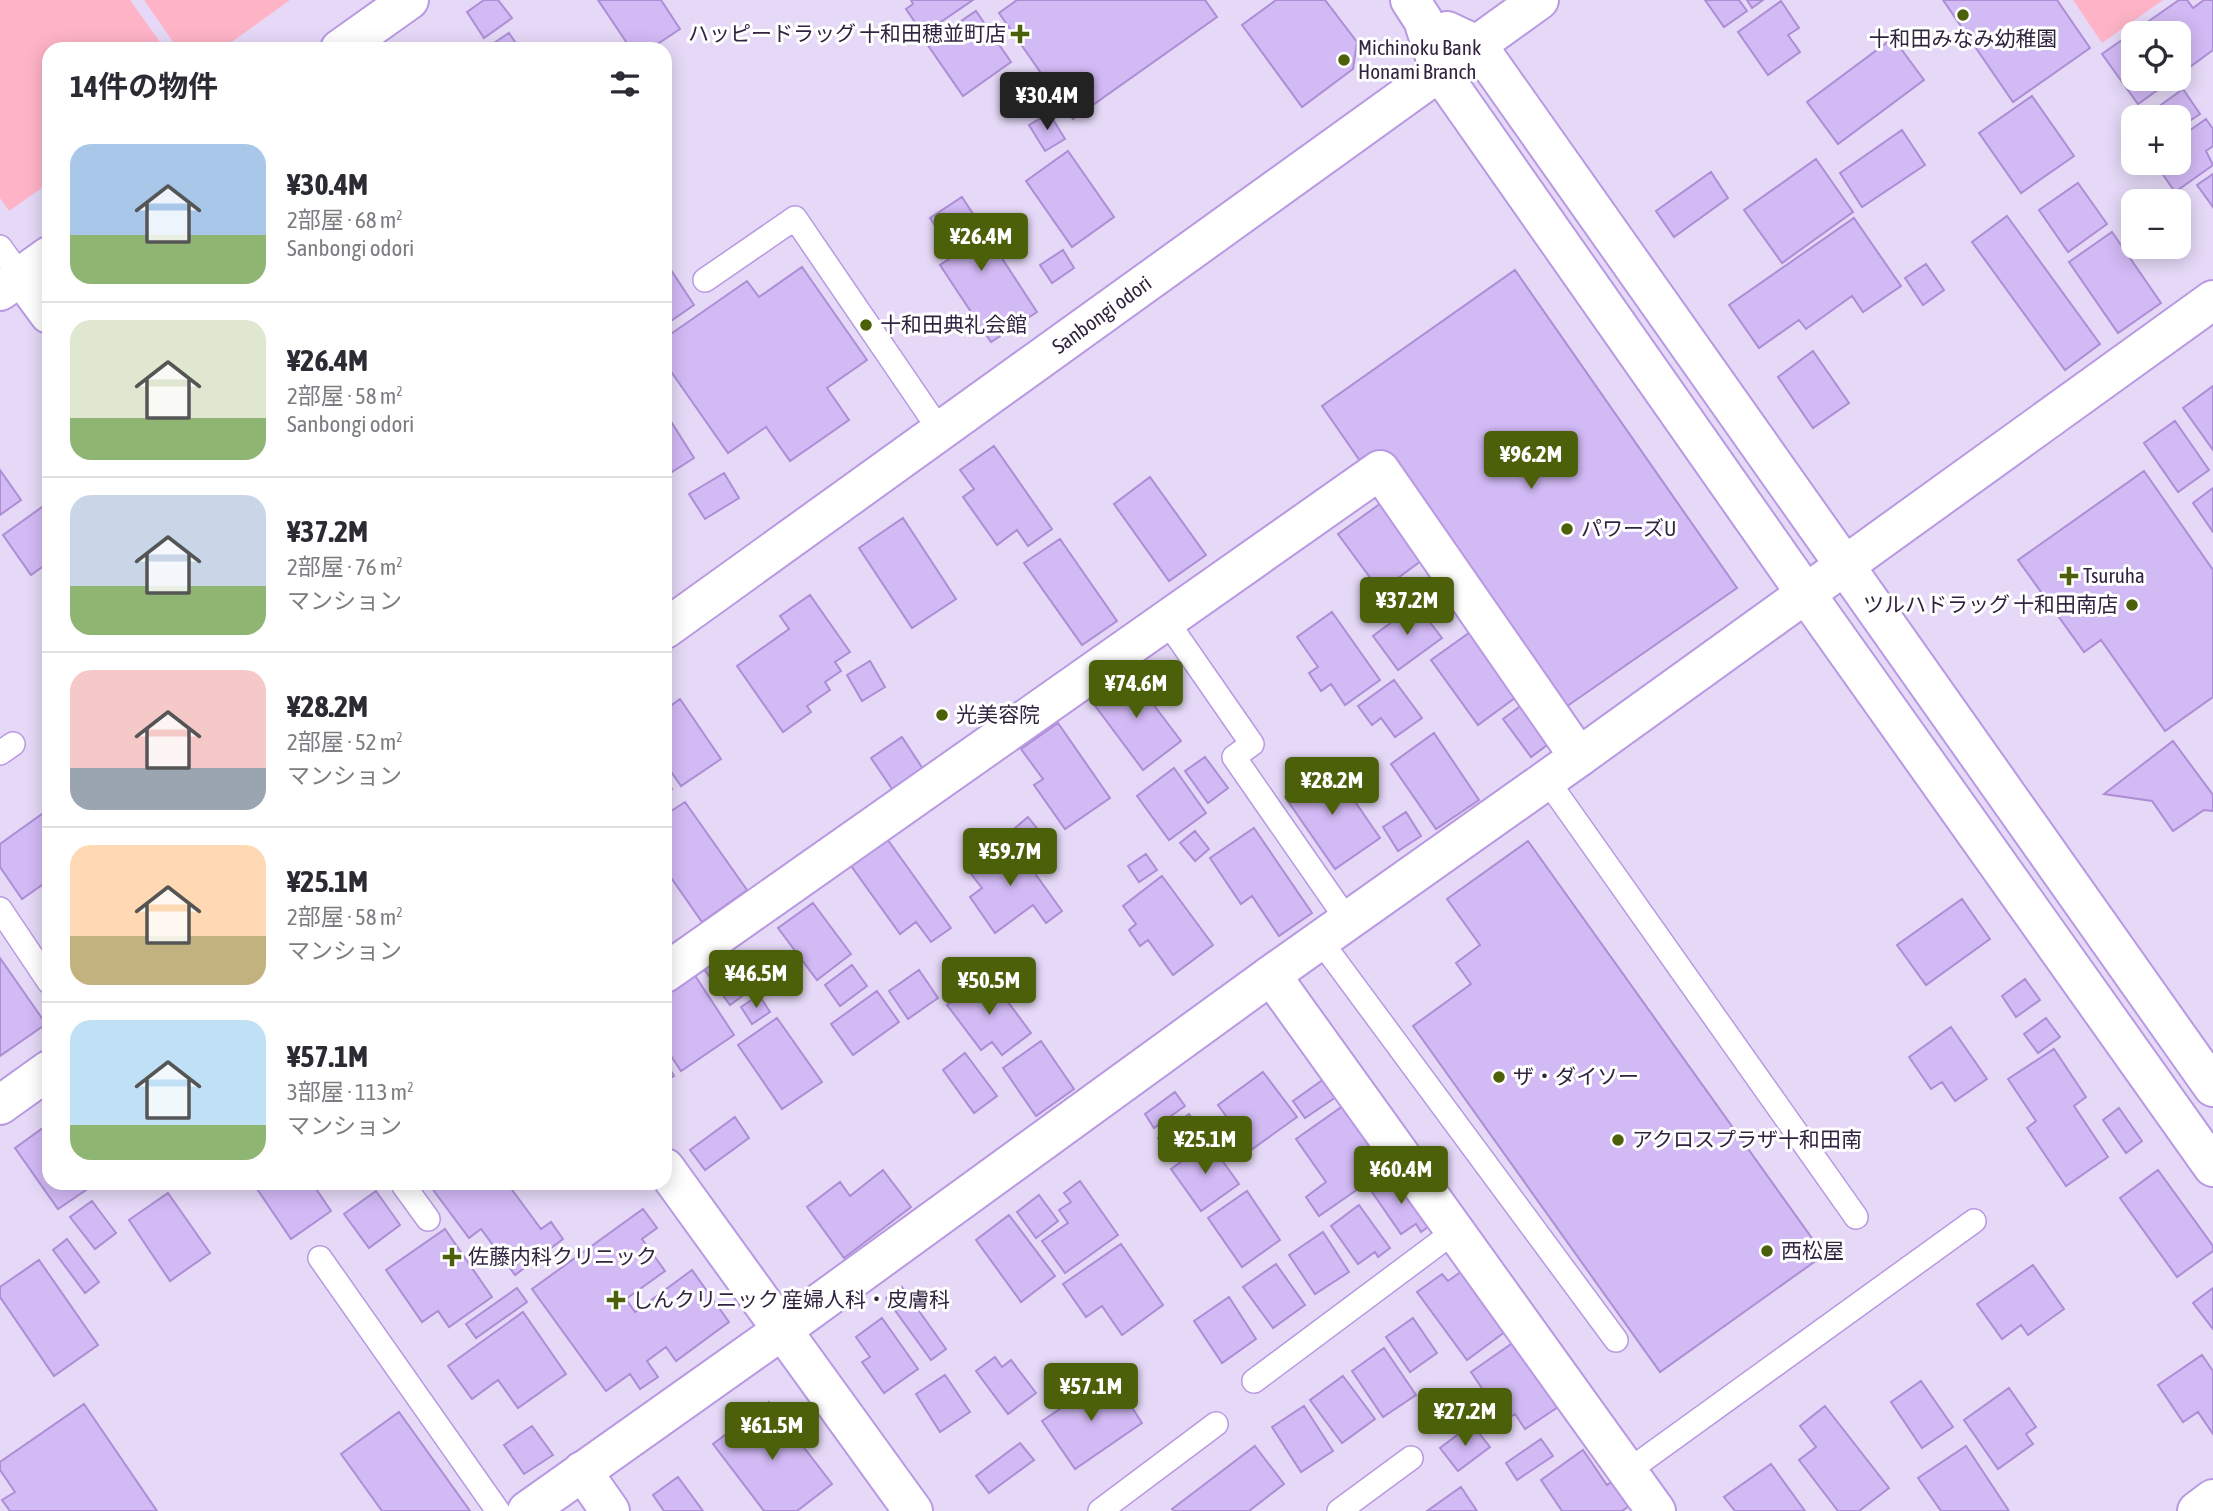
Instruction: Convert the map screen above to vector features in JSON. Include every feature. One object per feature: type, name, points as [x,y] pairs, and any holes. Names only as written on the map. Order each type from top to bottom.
[{"type":"street","points":[[350,42],[409,0]]},
{"type":"street","name":"Sanbongi odori","points":[[672,624],[1539,0]]},
{"type":"street","points":[[1416,10],[1477,45],[2213,1087]]},
{"type":"street","points":[[1416,10],[1440,72],[2213,1167]]},
{"type":"street","points":[[18,267],[42,303]]},
{"type":"street","points":[[527,1511],[2213,300]]},
{"type":"street","points":[[672,968],[1380,470],[1579,757]]},
{"type":"street","points":[[1271,975],[1656,1511]]},
{"type":"street","points":[[1,1102],[42,1075]]},
{"type":"street","points":[[672,1178],[913,1511]]},
{"type":"street","points":[[582,1471],[610,1511]]},
{"type":"street","points":[[2197,1511],[2213,1499]]},
{"type":"lane","points":[[705,280],[795,218],[941,432]]},
{"type":"lane","points":[[1166,620],[1252,744],[1234,758],[1334,931],[1616,1340]]},
{"type":"lane","points":[[1547,780],[1856,1217]]},
{"type":"lane","points":[[0,909],[42,972]]},
{"type":"lane","points":[[407,1190],[428,1219]]},
{"type":"lane","points":[[1628,1471],[1974,1221]]},
{"type":"lane","points":[[1254,1381],[1455,1231]]},
{"type":"lane","points":[[320,1258],[498,1511]]},
{"type":"lane","points":[[1100,1511],[1216,1424]]},
{"type":"lane","points":[[1339,1511],[1411,1458]]},
{"type":"shaded area","points":[[0,0],[130,0],[160,42],[42,42],[42,188],[9,211],[0,198]]},
{"type":"shaded area","points":[[144,0],[290,0],[232,42],[173,42]]},
{"type":"shaded area","points":[[2073,0],[2163,0],[2133,21],[2121,21],[2121,30],[2102,43]]},
{"type":"building","points":[[484,0],[498,0],[512,18],[484,38],[467,12]]},
{"type":"building","points":[[598,0],[661,0],[680,29],[660,42],[626,42]]},
{"type":"building","points":[[911,0],[973,0],[923,34],[906,9],[913,4]]},
{"type":"building","points":[[1017,0],[1205,0],[1217,17],[1073,119],[999,13]]},
{"type":"building","points":[[1276,0],[1325,0],[1357,42],[1353,69],[1302,107],[1242,25]]},
{"type":"building","points":[[1705,0],[1739,0],[1747,11],[1724,27]]},
{"type":"building","points":[[1747,0],[1763,0],[1752,8]]},
{"type":"building","points":[[1943,0],[2057,0],[2090,48],[2013,102]]},
{"type":"building","points":[[2179,0],[2187,0],[2193,8],[2204,0],[2213,0],[2213,50],[2191,66],[2191,21],[2149,21]]},
{"type":"building","points":[[1781,1],[1799,28],[1788,35],[1800,52],[1768,75],[1738,32]]},
{"type":"building","points":[[976,11],[1011,62],[963,96],[927,44]]},
{"type":"building","points":[[509,33],[515,42],[496,42]]},
{"type":"building","points":[[1893,38],[1924,80],[1838,144],[1807,102]]},
{"type":"building","points":[[2121,41],[2121,80],[2102,54]]},
{"type":"building","points":[[2129,91],[2156,91],[2138,104]]},
{"type":"building","points":[[2180,91],[2184,91],[2200,114],[2191,120],[2191,105],[2161,105]]},
{"type":"building","points":[[2032,96],[2074,156],[2021,193],[1979,133]]},
{"type":"building","points":[[1049,113],[1065,139],[1045,151],[1029,125]]},
{"type":"building","points":[[2206,119],[2213,129],[2213,146],[2206,151],[2213,165],[2179,189],[2173,189],[2163,175],[2191,175],[2191,130]]},
{"type":"building","points":[[1902,130],[1925,165],[1862,207],[1840,173]]},
{"type":"building","points":[[1068,151],[1114,217],[1072,247],[1026,181]]},
{"type":"building","points":[[1816,159],[1853,212],[1782,263],[1744,210]]},
{"type":"building","points":[[1711,172],[1728,198],[1674,237],[1656,211]]},
{"type":"building","points":[[2213,174],[2213,207],[2197,185]]},
{"type":"building","points":[[2078,183],[2107,224],[2068,252],[2039,210]]},
{"type":"building","points":[[962,197],[1037,312],[991,342],[940,265],[955,255],[930,218]]},
{"type":"building","points":[[2007,216],[2100,344],[2065,370],[1972,242]]},
{"type":"building","points":[[1854,218],[1901,286],[1863,312],[1852,296],[1806,329],[1799,320],[1759,348],[1729,305]]},
{"type":"building","points":[[2112,232],[2121,245],[2121,259],[2131,259],[2161,303],[2118,333],[2069,262]]},
{"type":"building","points":[[1063,250],[1074,268],[1052,283],[1040,265]]},
{"type":"building","points":[[1926,264],[1944,290],[1923,305],[1905,278]]},
{"type":"building","points":[[802,267],[867,360],[827,388],[849,420],[790,461],[766,427],[728,453],[672,373],[672,333],[747,281],[759,297]]},
{"type":"building","name":"パワーズU","points":[[1515,270],[1737,588],[1563,709],[1367,471],[1322,406]]},
{"type":"building","points":[[672,272],[694,305],[672,320]]},
{"type":"building","points":[[1813,351],[1849,403],[1813,428],[1778,377]]},
{"type":"building","points":[[2213,386],[2213,450],[2183,408]]},
{"type":"building","points":[[2175,421],[2209,470],[2178,492],[2144,443]]},
{"type":"building","points":[[672,423],[694,458],[672,472]]},
{"type":"building","points":[[994,446],[1052,529],[1028,546],[1017,530],[997,545],[963,497],[974,489],[960,470]]},
{"type":"building","points":[[0,470],[21,500],[0,515]]},
{"type":"building","name":"ツルハドラッグ 十和田南店","points":[[2144,471],[2213,570],[2213,697],[2165,731],[2101,640],[2084,652],[2018,560]]},
{"type":"building","points":[[724,473],[739,498],[705,519],[689,494]]},
{"type":"building","points":[[1150,477],[1206,555],[1169,581],[1114,504]]},
{"type":"building","points":[[2213,488],[2213,532],[2193,503]]},
{"type":"building","points":[[1384,501],[1425,558],[1380,591],[1338,534]]},
{"type":"building","points":[[42,507],[42,567],[31,575],[3,535]]},
{"type":"building","points":[[903,518],[956,599],[912,628],[859,548]]},
{"type":"building","points":[[1060,539],[1117,621],[1082,645],[1024,563]]},
{"type":"building","points":[[810,595],[850,652],[835,662],[841,671],[825,682],[830,690],[807,706],[811,712],[783,732],[737,666],[789,629],[780,616]]},
{"type":"building","points":[[1416,604],[1442,638],[1398,670],[1373,636]]},
{"type":"building","points":[[1332,612],[1380,680],[1345,705],[1331,684],[1321,691],[1309,673],[1318,667],[1297,637]]},
{"type":"building","points":[[1476,628],[1523,692],[1478,725],[1431,660]]},
{"type":"building","points":[[870,661],[885,687],[862,701],[847,675]]},
{"type":"building","points":[[1128,671],[1181,741],[1143,770],[1090,699]]},
{"type":"building","points":[[1394,680],[1422,718],[1395,737],[1381,718],[1372,725],[1358,706]]},
{"type":"building","points":[[680,699],[721,759],[681,786],[672,773],[672,705]]},
{"type":"building","points":[[1530,699],[1558,737],[1531,757],[1503,719]]},
{"type":"building","points":[[1058,723],[1110,798],[1065,829],[1034,785],[1043,779],[1021,749]]},
{"type":"building","points":[[1434,733],[1479,800],[1436,829],[1391,764]]},
{"type":"building","points":[[902,737],[927,775],[896,795],[871,758]]},
{"type":"building","points":[[2173,741],[2213,795],[2213,811],[2204,810],[2173,831],[2152,801],[2104,794]]},
{"type":"building","points":[[1205,757],[1228,788],[1208,803],[1185,771]]},
{"type":"building","points":[[1330,765],[1380,838],[1335,869],[1285,797]]},
{"type":"building","points":[[1174,768],[1206,813],[1169,840],[1137,796]]},
{"type":"building","points":[[685,802],[747,890],[702,922],[672,879],[672,810]]},
{"type":"building","points":[[1406,812],[1421,836],[1398,851],[1383,827]]},
{"type":"building","points":[[42,814],[42,885],[22,899],[0,867],[0,844]]},
{"type":"building","points":[[1028,817],[1044,837],[1031,848],[1015,828]]},
{"type":"building","points":[[1254,828],[1312,913],[1279,936],[1252,896],[1241,904],[1210,858]]},
{"type":"building","points":[[1195,831],[1209,849],[1195,861],[1180,843]]},
{"type":"building","points":[[885,836],[951,928],[931,942],[916,922],[900,934],[849,863]]},
{"type":"building","points":[[1011,840],[1062,911],[1046,923],[1033,905],[995,933],[970,897],[982,888],[968,870]]},
{"type":"building","name":"アクロスプラザ十和田南","points":[[1528,841],[1824,1255],[1660,1372],[1413,1026],[1471,984],[1456,963],[1480,945],[1447,899]]},
{"type":"building","points":[[1146,854],[1157,870],[1139,882],[1128,866]]},
{"type":"building","points":[[1162,876],[1213,945],[1173,975],[1148,940],[1140,946],[1129,930],[1136,924],[1123,906]]},
{"type":"building","points":[[1962,899],[1990,939],[1926,985],[1897,945]]},
{"type":"building","points":[[813,903],[851,954],[817,980],[778,928]]},
{"type":"building","points":[[724,948],[753,988],[730,1005],[701,965]]},
{"type":"building","points":[[0,958],[42,1018],[42,1027],[0,1056]]},
{"type":"building","points":[[852,965],[867,986],[840,1006],[825,985]]},
{"type":"building","points":[[919,970],[938,998],[908,1019],[889,991]]},
{"type":"building","points":[[694,974],[734,1035],[681,1071],[672,1058],[672,988]]},
{"type":"building","points":[[988,975],[1031,1033],[1002,1055],[992,1042],[981,1050],[947,1005]]},
{"type":"building","points":[[2025,979],[2040,1000],[2016,1017],[2002,996]]},
{"type":"building","points":[[877,991],[899,1022],[853,1055],[831,1024]]},
{"type":"building","points":[[759,995],[770,1012],[752,1024],[741,1007]]},
{"type":"building","points":[[777,1018],[822,1082],[782,1109],[738,1045]]},
{"type":"building","points":[[2046,1018],[2060,1037],[2038,1053],[2024,1034]]},
{"type":"building","points":[[1951,1027],[1987,1079],[1955,1101],[1942,1082],[1931,1089],[1909,1057]]},
{"type":"building","points":[[1041,1041],[1074,1089],[1036,1116],[1003,1068]]},
{"type":"building","points":[[2054,1049],[2086,1097],[2074,1106],[2108,1157],[2066,1186],[2027,1128],[2036,1121],[2008,1079]]},
{"type":"building","points":[[965,1053],[997,1096],[974,1113],[943,1070]]},
{"type":"building","points":[[1263,1072],[1297,1117],[1251,1150],[1218,1105]]},
{"type":"building","points":[[1324,1079],[1336,1097],[1305,1118],[1293,1101]]},
{"type":"building","points":[[1175,1092],[1185,1106],[1154,1128],[1145,1114]]},
{"type":"building","points":[[1350,1101],[1394,1164],[1319,1216],[1306,1197],[1326,1182],[1296,1139]]},
{"type":"building","points":[[2119,1108],[2142,1141],[2126,1153],[2103,1120]]},
{"type":"building","points":[[1189,1114],[1204,1135],[1173,1158],[1158,1138]]},
{"type":"building","points":[[735,1117],[749,1138],[705,1170],[690,1150]]},
{"type":"building","points":[[42,1129],[42,1186],[15,1148]]},
{"type":"building","points":[[1209,1142],[1239,1184],[1201,1211],[1171,1169]]},
{"type":"building","points":[[883,1170],[911,1207],[844,1258],[807,1207],[840,1182],[850,1196]]},
{"type":"building","points":[[2158,1170],[2213,1246],[2213,1251],[2177,1277],[2120,1198]]},
{"type":"building","points":[[1398,1174],[1432,1224],[1421,1232],[1416,1224],[1401,1234],[1372,1192]]},
{"type":"building","points":[[1080,1181],[1118,1235],[1065,1273],[1042,1241],[1068,1223],[1059,1210],[1071,1202],[1064,1193]]},
{"type":"building","points":[[45,1190],[86,1190],[58,1209]]},
{"type":"building","points":[[258,1190],[317,1190],[331,1211],[291,1239]]},
{"type":"building","points":[[433,1190],[512,1190],[541,1229],[551,1222],[563,1239],[515,1275],[481,1229],[469,1238]]},
{"type":"building","points":[[376,1191],[400,1225],[369,1248],[344,1214]]},
{"type":"building","points":[[1247,1191],[1280,1240],[1242,1267],[1208,1218]]},
{"type":"building","points":[[168,1193],[210,1253],[170,1281],[129,1220]]},
{"type":"building","points":[[1039,1195],[1058,1221],[1036,1238],[1017,1212]]},
{"type":"building","points":[[92,1201],[116,1233],[95,1249],[70,1217]]},
{"type":"building","points":[[1359,1205],[1390,1248],[1378,1257],[1375,1252],[1358,1264],[1331,1226]]},
{"type":"building","points":[[643,1209],[657,1228],[642,1239],[665,1271],[626,1299],[635,1312],[692,1270],[729,1322],[676,1361],[666,1347],[647,1361],[658,1377],[640,1389],[630,1374],[606,1391],[532,1289]]},
{"type":"building","points":[[1009,1215],[1055,1276],[1021,1302],[976,1240]]},
{"type":"building","points":[[445,1229],[492,1297],[449,1327],[438,1311],[422,1322],[386,1270]]},
{"type":"building","points":[[1323,1232],[1349,1272],[1315,1294],[1289,1255]]},
{"type":"building","points":[[67,1239],[99,1282],[85,1293],[53,1250]]},
{"type":"building","points":[[1121,1244],[1163,1305],[1122,1335],[1102,1306],[1086,1317],[1063,1284]]},
{"type":"building","points":[[39,1260],[98,1345],[54,1376],[0,1297],[0,1287]]},
{"type":"building","points":[[1276,1264],[1305,1305],[1273,1328],[1243,1287]]},
{"type":"building","points":[[2033,1265],[2064,1309],[2028,1335],[2021,1325],[2002,1339],[1977,1304]]},
{"type":"building","points":[[1466,1268],[1510,1328],[1467,1360],[1417,1292],[1442,1274],[1448,1281]]},
{"type":"building","points":[[902,1287],[946,1349],[931,1360],[886,1298]]},
{"type":"building","points":[[517,1288],[527,1302],[476,1338],[466,1324]]},
{"type":"building","points":[[2213,1288],[2213,1329],[2193,1303]]},
{"type":"building","points":[[1229,1297],[1256,1339],[1222,1363],[1194,1321]]},
{"type":"building","points":[[523,1312],[566,1374],[518,1408],[498,1380],[472,1399],[448,1366]]},
{"type":"building","points":[[882,1318],[918,1369],[884,1393],[862,1362],[870,1357],[856,1337]]},
{"type":"building","points":[[1413,1318],[1437,1353],[1410,1372],[1386,1337]]},
{"type":"building","points":[[1517,1340],[1561,1405],[1525,1429],[1515,1414],[1504,1421],[1471,1372]]},
{"type":"building","points":[[1384,1348],[1416,1395],[1383,1417],[1352,1371]]},
{"type":"building","points":[[2202,1355],[2213,1371],[2213,1434],[2198,1412],[2183,1422],[2158,1385]]},
{"type":"building","points":[[995,1357],[1002,1367],[1011,1360],[1036,1393],[1008,1414],[976,1371]]},
{"type":"building","points":[[945,1375],[970,1412],[940,1432],[916,1394]]},
{"type":"building","points":[[1343,1376],[1375,1419],[1342,1443],[1310,1400]]},
{"type":"building","points":[[1106,1378],[1127,1408],[1131,1406],[1142,1423],[1075,1469],[1042,1421]]},
{"type":"building","points":[[1921,1381],[1953,1427],[1922,1448],[1891,1402]]},
{"type":"building","points":[[2009,1388],[2036,1427],[2026,1434],[2033,1444],[1998,1469],[1964,1420]]},
{"type":"building","points":[[769,1402],[832,1484],[797,1511],[764,1511],[713,1444]]},
{"type":"building","points":[[84,1404],[157,1511],[10,1511],[2,1500],[15,1492],[0,1470],[0,1462]]},
{"type":"building","points":[[1304,1406],[1333,1451],[1301,1472],[1272,1427]]},
{"type":"building","points":[[1825,1406],[1889,1488],[1859,1511],[1838,1511],[1799,1460],[1816,1447],[1800,1426]]},
{"type":"building","points":[[399,1412],[470,1511],[382,1511],[341,1454]]},
{"type":"building","points":[[1472,1424],[1490,1447],[1458,1471],[1440,1448]]},
{"type":"building","points":[[532,1426],[553,1455],[524,1474],[504,1445]]},
{"type":"building","points":[[1541,1439],[1553,1456],[1517,1480],[1506,1463]]},
{"type":"building","points":[[1020,1443],[1034,1460],[989,1493],[976,1476]]},
{"type":"building","points":[[1255,1446],[1284,1484],[1249,1511],[1172,1509]]},
{"type":"building","points":[[1966,1446],[2009,1511],[1941,1511],[1918,1478]]},
{"type":"building","points":[[1583,1450],[1607,1485],[1617,1478],[1633,1503],[1622,1511],[1562,1511],[1541,1480]]},
{"type":"building","points":[[1771,1464],[1805,1511],[1735,1511],[1724,1497]]},
{"type":"building","points":[[678,1477],[703,1511],[664,1511],[653,1495]]},
{"type":"building","points":[[1461,1487],[1477,1511],[1427,1511]]},
{"type":"place","name":"十和田みなみ幼稚園","points":[[1963,15]]},
{"type":"place","name":"ハッピードラッグ 十和田穂並町店","points":[[1020,34]]},
{"type":"place","name":"Michinoku Bank Honami Branch","points":[[1344,60]]},
{"type":"place","name":"十和田典礼会館","points":[[866,325]]},
{"type":"place","name":"パワーズU","points":[[1567,529]]},
{"type":"place","name":"Tsuruha","points":[[2069,576]]},
{"type":"place","name":"ツルハドラッグ 十和田南店","points":[[2132,605]]},
{"type":"place","name":"光美容院","points":[[942,715]]},
{"type":"place","name":"ザ・ダイソー","points":[[1499,1077]]},
{"type":"place","name":"アクロスプラザ十和田南","points":[[1618,1140]]},
{"type":"place","name":"西松屋","points":[[1767,1251]]},
{"type":"place","name":"佐藤内科クリニック","points":[[452,1257]]},
{"type":"place","name":"しんクリニック 産婦人科・皮膚科","points":[[616,1300]]}]
